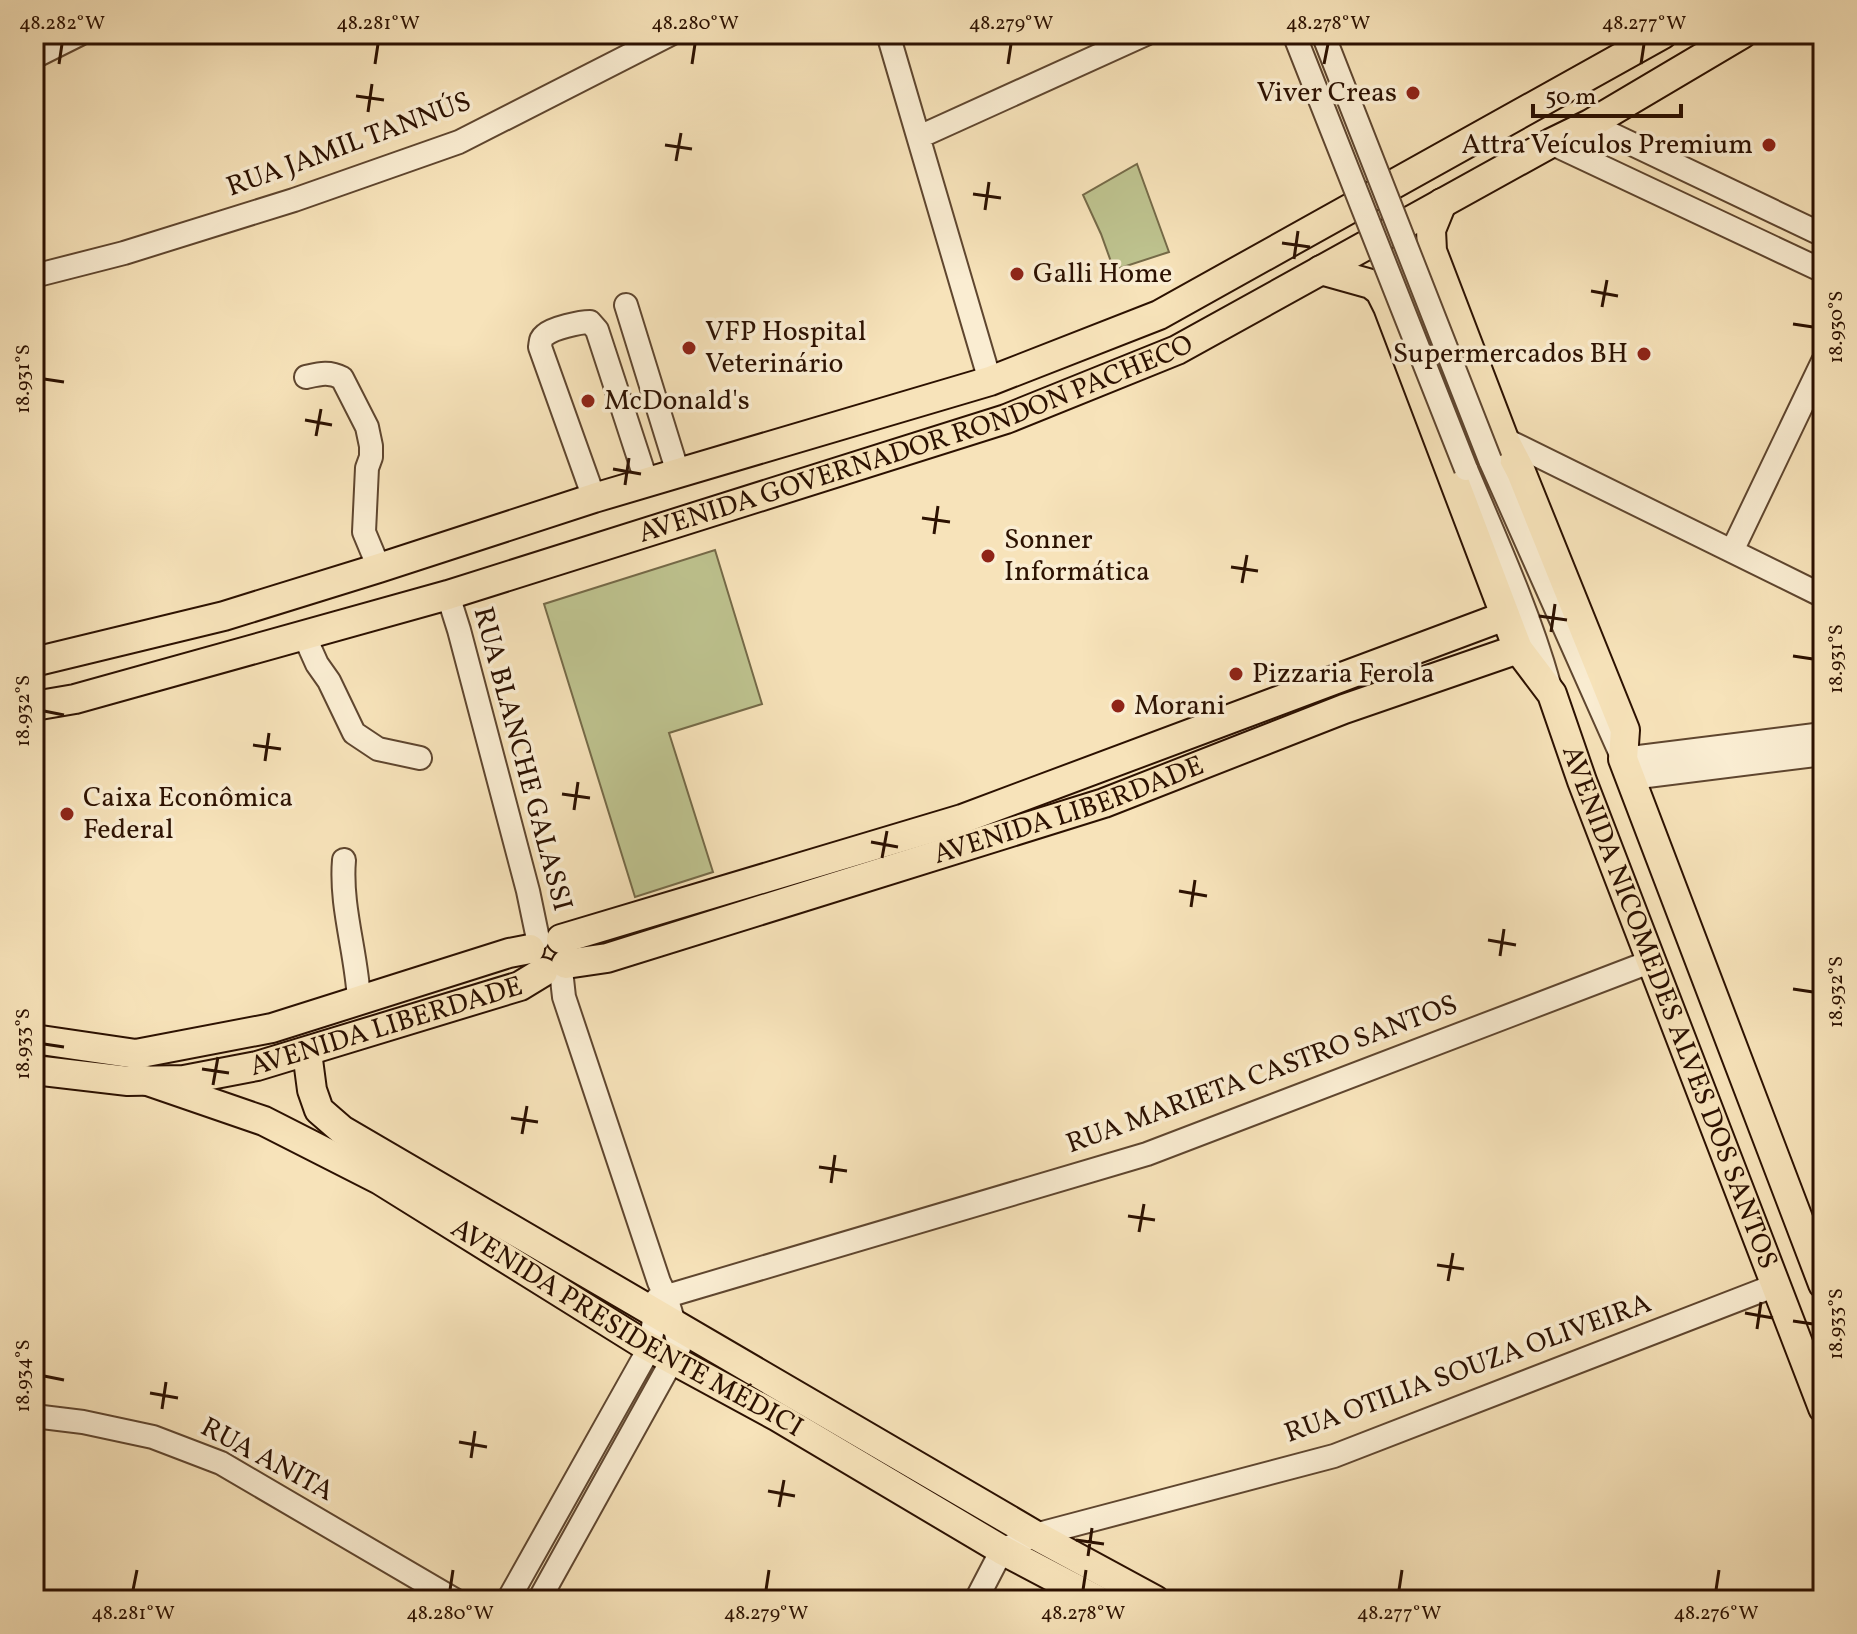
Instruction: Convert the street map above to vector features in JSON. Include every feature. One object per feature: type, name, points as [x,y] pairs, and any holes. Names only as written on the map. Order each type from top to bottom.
[{"type":"main road","name":"AVENIDA GOVERNADOR RONDON PACHECO","points":[[34,662],[224,616],[594,498],[990,381],[1159,315],[1663,34]]},
{"type":"main road","name":"AVENIDA GOVERNADOR RONDON PACHECO","points":[[34,706],[75,699],[448,595],[1006,419],[1177,350],[1590,124],[1742,34]]},
{"type":"main road","name":"AVENIDA NICOMEDES ALVES DOS SANTOS","points":[[1442,203],[1431,230],[1432,251],[1461,326],[1497,449],[1521,472],[1625,730],[1627,769],[1823,1284]]},
{"type":"main road","name":"AVENIDA NICOMEDES ALVES DOS SANTOS","points":[[1321,270],[1371,284],[1380,291],[1518,649],[1552,694],[1582,781],[1823,1408]]},
{"type":"main road","points":[[1403,346],[1413,319],[1423,309],[1439,310],[1450,315],[1461,326]]},
{"type":"main road","name":"AVENIDA LIBERDADE","points":[[34,1070],[128,1081],[184,1080],[257,1066],[307,1052],[520,986],[551,960],[612,922],[962,819],[1505,616]]},
{"type":"main road","name":"AVENIDA LIBERDADE","points":[[34,1039],[136,1054],[272,1028],[509,953],[551,960],[607,958],[1104,803],[1344,709],[1518,649]]},
{"type":"main road","points":[[1157,746],[1169,777]]},
{"type":"main road","name":"AVENIDA PRESIDENTE MÉDICI","points":[[307,1052],[312,1090],[319,1110],[342,1130],[663,1303],[1035,1535],[1155,1600]]},
{"type":"main road","name":"AVENIDA PRESIDENTE MÉDICI","points":[[145,1080],[264,1121],[380,1180],[661,1354],[778,1417],[1002,1550],[1097,1600]]},
{"type":"street","points":[[34,57],[80,34]]},
{"type":"street","name":"RUA JAMIL TANNÚS","points":[[34,276],[124,253],[294,200],[459,142],[671,34]]},
{"type":"street","points":[[888,34],[990,381]]},
{"type":"street","points":[[919,137],[1146,34]]},
{"type":"street","name":"AVENIDA NICOMEDES ALVES DOS SANTOS","points":[[1294,34],[1466,469],[1520,597],[1552,694]]},
{"type":"street","name":"AVENIDA NICOMEDES ALVES DOS SANTOS","points":[[1323,34],[1497,449]]},
{"type":"street","points":[[1590,124],[1823,235]]},
{"type":"street","points":[[1551,143],[1823,271]]},
{"type":"street","points":[[1707,217],[1722,187]]},
{"type":"street","points":[[626,305],[678,473]]},
{"type":"street","points":[[594,498],[540,347],[542,338],[547,334],[582,322],[590,322],[597,330],[647,483]]},
{"type":"street","points":[[1732,551],[1823,361]]},
{"type":"street","points":[[306,377],[321,373],[342,378],[367,427],[371,457],[367,468],[364,532],[379,568]]},
{"type":"street","points":[[1497,449],[1732,551],[1823,596]]},
{"type":"street","name":"RUA BLANCHE GALASSI","points":[[448,595],[528,891],[551,960]]},
{"type":"street","points":[[304,635],[354,733],[378,749],[420,758]]},
{"type":"street","points":[[1627,769],[1823,734]]},
{"type":"street","points":[[1627,769],[1823,754]]},
{"type":"street","points":[[344,860],[343,874],[359,1001]]},
{"type":"street","points":[[539,1600],[661,1354],[663,1303],[551,960]]},
{"type":"street","name":"RUA MARIETA CASTRO SANTOS","points":[[663,1303],[1147,1154],[1652,961]]},
{"type":"street","name":"RUA OTILIA SOUZA OLIVEIRA","points":[[1002,1550],[1035,1535],[1334,1456],[1776,1285]]},
{"type":"street","points":[[508,1600],[661,1354]]},
{"type":"street","name":"RUA ANITA","points":[[34,1416],[83,1422],[153,1437],[221,1463],[455,1600]]},
{"type":"street","points":[[976,1600],[1002,1550]]},
{"type":"green space","points":[[1137,164],[1169,252],[1114,270],[1083,195]]},
{"type":"green space","points":[[715,550],[762,704],[669,733],[713,872],[635,897],[544,604]]},
{"type":"place","name":"Viver Creas","points":[[1413,93]]},
{"type":"place","name":"Attra Veículos Premium","points":[[1769,145]]},
{"type":"place","name":"Galli Home","points":[[1017,274]]},
{"type":"place","name":"VFP Hospital Veterinário","points":[[689,348]]},
{"type":"place","name":"Supermercados BH","points":[[1644,354]]},
{"type":"place","name":"McDonald's","points":[[588,401]]},
{"type":"place","name":"Sonner Informática","points":[[988,556]]},
{"type":"place","name":"Pizzaria Ferola","points":[[1236,674]]},
{"type":"place","name":"Morani","points":[[1118,706]]},
{"type":"place","name":"Caixa Econômica Federal","points":[[67,814]]}]
